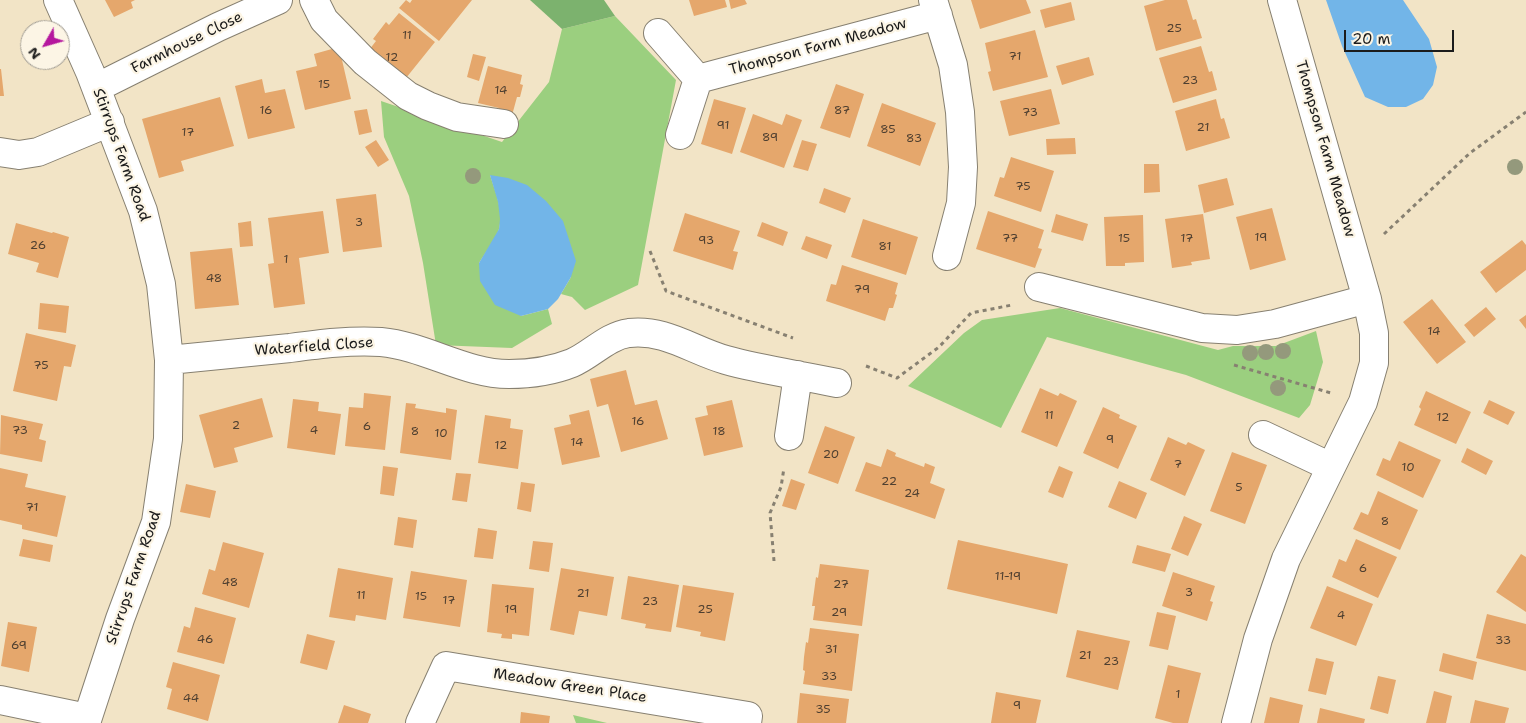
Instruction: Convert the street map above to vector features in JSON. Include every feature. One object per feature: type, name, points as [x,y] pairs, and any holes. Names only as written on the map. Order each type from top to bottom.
[{"type":"street","name":"Stirrups Farm Road","points":[[58,0],[110,122],[143,211],[161,284],[170,360],[168,439],[156,522],[120,619],[86,721]]},
{"type":"street","name":"Farmhouse Close","points":[[96,88],[218,26],[278,0]]},
{"type":"street","points":[[314,0],[324,20],[365,62],[408,96],[457,117],[504,124]]},
{"type":"street","name":"Thompson Farm Meadow","points":[[1236,723],[1258,639],[1286,559],[1363,402],[1374,363],[1374,333],[1367,299],[1282,0]]},
{"type":"street","name":"Thompson Farm Meadow","points":[[698,80],[936,7],[953,66],[960,112],[963,167],[961,203],[947,256]]},
{"type":"street","points":[[658,33],[698,80],[680,135]]},
{"type":"street","points":[[0,152],[19,155],[38,152],[110,122]]},
{"type":"street","points":[[1030,295],[1202,328],[1237,330],[1275,324],[1367,299]]},
{"type":"street","name":"Waterfield Close","points":[[170,360],[344,342],[382,342],[423,350],[470,368],[507,374],[539,372],[572,363],[602,344],[627,333],[649,333],[671,337],[703,353],[727,360],[837,383]]},
{"type":"street","points":[[789,436],[798,375]]},
{"type":"street","points":[[1263,435],[1331,467]]},
{"type":"street","name":"Meadow Green Place","points":[[420,723],[446,666],[748,716],[747,723]]},
{"type":"street","points":[[0,700],[86,721]]},
{"type":"path","points":[[1356,260],[1470,153],[1526,112]]},
{"type":"path","points":[[650,251],[666,290],[795,340]]},
{"type":"path","points":[[860,364],[897,378],[940,347],[971,313],[1030,295]]},
{"type":"path","points":[[1226,362],[1363,402]]},
{"type":"path","points":[[774,562],[770,513],[781,487],[789,436]]},
{"type":"green space","points":[[530,0],[604,0],[615,16],[562,29]]},
{"type":"green space","points":[[615,16],[676,80],[638,285],[585,310],[572,297],[561,294],[571,277],[490,175],[498,201],[500,222],[495,237],[479,263],[521,316],[548,309],[552,324],[512,348],[436,345],[423,263],[409,196],[384,137],[381,101],[502,142],[549,82],[562,29]]},
{"type":"green space","points":[[1060,308],[1218,350],[1233,346],[1276,346],[1316,331],[1323,362],[1310,405],[1299,418],[1186,375],[1047,337],[1001,428],[908,386],[964,333],[982,320]]},
{"type":"green space","points":[[573,715],[607,723],[576,723]]},
{"type":"water","points":[[1326,0],[1403,0],[1429,39],[1437,67],[1433,85],[1423,99],[1406,107],[1388,107],[1365,97],[1342,46]]},
{"type":"water","points":[[490,175],[508,178],[527,185],[546,201],[563,221],[576,261],[571,277],[558,299],[548,309],[521,316],[495,305],[480,281],[479,263],[499,229],[500,219],[498,202]]},
{"type":"building","points":[[105,0],[135,0],[131,2],[133,8],[114,17]]},
{"type":"building","points":[[406,0],[410,3],[412,0],[472,0],[439,41],[399,8]]},
{"type":"building","points":[[689,0],[725,0],[727,7],[694,16]]},
{"type":"building","points":[[729,0],[745,0],[747,4],[731,9]]},
{"type":"building","points":[[971,0],[1026,0],[1031,13],[980,29]]},
{"type":"building","points":[[1165,0],[1187,0],[1193,20],[1196,19],[1202,38],[1156,51],[1144,6]]},
{"type":"building","points":[[1071,2],[1075,20],[1045,28],[1040,10]]},
{"type":"building","points":[[399,13],[435,42],[402,83],[366,54],[376,41],[373,39],[386,22],[389,25]]},
{"type":"building","points":[[1035,30],[1048,77],[993,91],[988,72],[991,71],[985,43]]},
{"type":"building","points":[[1201,46],[1209,72],[1212,71],[1217,90],[1173,103],[1159,58]]},
{"type":"building","points":[[339,47],[351,99],[305,110],[296,71],[317,66],[314,54]]},
{"type":"building","points":[[473,54],[486,57],[479,81],[467,77]]},
{"type":"building","points":[[1089,57],[1094,75],[1062,85],[1056,66]]},
{"type":"building","points":[[488,66],[522,75],[520,84],[523,85],[520,97],[517,97],[511,119],[498,115],[499,108],[478,103]]},
{"type":"building","points":[[1,69],[4,96],[0,96]]},
{"type":"building","points":[[262,79],[265,93],[285,89],[295,128],[248,139],[235,86]]},
{"type":"building","points":[[836,84],[864,94],[850,138],[820,128]]},
{"type":"building","points":[[1051,89],[1060,124],[1009,136],[1000,101]]},
{"type":"building","points":[[220,97],[234,146],[181,161],[184,171],[159,178],[142,119]]},
{"type":"building","points":[[714,99],[746,108],[732,154],[701,144]]},
{"type":"building","points":[[1216,99],[1221,119],[1224,118],[1230,138],[1186,151],[1175,111]]},
{"type":"building","points":[[882,103],[936,123],[920,166],[867,146]]},
{"type":"building","points":[[367,109],[372,132],[359,135],[354,111]]},
{"type":"building","points":[[753,114],[782,125],[786,114],[802,120],[784,168],[740,152]]},
{"type":"building","points":[[1075,138],[1076,154],[1047,155],[1046,139]]},
{"type":"building","points":[[376,140],[389,160],[378,167],[365,147]]},
{"type":"building","points":[[802,140],[817,144],[808,171],[793,167]]},
{"type":"building","points":[[1011,157],[1054,171],[1041,212],[994,196],[1000,177],[1004,178]]},
{"type":"building","points":[[1144,164],[1159,164],[1160,192],[1144,193]]},
{"type":"building","points":[[1227,178],[1234,205],[1204,213],[1198,185]]},
{"type":"building","points":[[824,188],[851,198],[845,213],[819,203]]},
{"type":"building","points":[[376,194],[382,247],[343,252],[336,199]]},
{"type":"building","points":[[1272,208],[1286,260],[1250,270],[1236,217]]},
{"type":"building","points":[[323,211],[329,253],[299,258],[305,304],[274,308],[268,264],[274,263],[268,218]]},
{"type":"building","points":[[988,211],[1044,230],[1038,248],[1042,249],[1035,268],[976,249]]},
{"type":"building","points":[[685,213],[740,231],[733,251],[738,252],[733,270],[673,251]]},
{"type":"building","points":[[1056,214],[1088,224],[1083,241],[1051,232]]},
{"type":"building","points":[[1203,214],[1210,259],[1191,262],[1192,265],[1172,268],[1165,219]]},
{"type":"building","points":[[1143,215],[1144,262],[1125,263],[1125,266],[1106,266],[1104,217]]},
{"type":"building","points":[[863,219],[918,237],[906,275],[851,257]]},
{"type":"building","points":[[251,221],[253,246],[240,247],[238,223]]},
{"type":"building","points":[[762,222],[788,232],[783,246],[757,236]]},
{"type":"building","points":[[16,223],[69,237],[58,278],[36,272],[39,263],[8,254]]},
{"type":"building","points":[[806,236],[832,245],[827,259],[801,249]]},
{"type":"building","points":[[1522,240],[1526,245],[1526,270],[1496,293],[1480,272]]},
{"type":"building","points":[[232,248],[239,305],[195,309],[190,252]]},
{"type":"building","points":[[842,265],[898,283],[893,308],[889,308],[885,321],[826,301],[831,284],[836,285]]},
{"type":"building","points":[[1432,299],[1466,342],[1437,364],[1403,322]]},
{"type":"building","points":[[40,303],[69,306],[66,333],[38,329]]},
{"type":"building","points":[[1486,307],[1496,319],[1474,337],[1464,325]]},
{"type":"building","points":[[1526,315],[1526,329],[1519,320]]},
{"type":"building","points":[[26,333],[76,345],[71,367],[64,366],[57,401],[13,391]]},
{"type":"building","points":[[626,370],[635,405],[657,400],[668,439],[621,452],[608,404],[597,407],[590,379]]},
{"type":"building","points":[[1040,388],[1058,396],[1060,393],[1077,401],[1057,447],[1021,432]]},
{"type":"building","points":[[1426,391],[1471,412],[1456,444],[1414,425]]},
{"type":"building","points":[[364,393],[391,396],[385,450],[345,446],[349,407],[363,408]]},
{"type":"building","points":[[262,398],[273,437],[234,448],[238,462],[214,468],[199,415]]},
{"type":"building","points":[[293,399],[319,402],[318,411],[341,414],[335,455],[287,448]]},
{"type":"building","points":[[732,400],[743,447],[704,456],[695,418],[708,415],[706,406]]},
{"type":"building","points":[[1489,400],[1515,412],[1508,425],[1483,413]]},
{"type":"building","points":[[406,403],[416,404],[415,408],[446,413],[446,408],[457,410],[451,460],[400,453]]},
{"type":"building","points":[[1103,407],[1120,415],[1119,418],[1137,426],[1118,469],[1083,453]]},
{"type":"building","points":[[589,410],[600,457],[562,465],[554,428],[571,424],[569,415]]},
{"type":"building","points":[[1,415],[43,424],[39,439],[46,441],[42,462],[0,454]]},
{"type":"building","points":[[485,415],[511,419],[510,428],[523,430],[518,469],[478,463]]},
{"type":"building","points":[[825,426],[855,437],[838,484],[808,473]]},
{"type":"building","points":[[1168,437],[1186,445],[1188,442],[1205,450],[1185,496],[1150,480]]},
{"type":"building","points":[[1399,441],[1441,460],[1423,498],[1376,475],[1383,458],[1390,461]]},
{"type":"building","points":[[1467,448],[1493,461],[1486,475],[1461,462]]},
{"type":"building","points":[[887,449],[896,453],[895,456],[924,467],[925,463],[935,467],[930,483],[945,489],[935,519],[855,491],[866,462],[881,467]]},
{"type":"building","points":[[1232,452],[1267,465],[1245,524],[1210,511]]},
{"type":"building","points":[[383,466],[398,468],[394,496],[380,494]]},
{"type":"building","points":[[1059,466],[1073,472],[1063,498],[1048,492]]},
{"type":"building","points":[[0,468],[28,474],[25,487],[66,496],[57,537],[22,529],[22,525],[0,520]]},
{"type":"building","points":[[456,473],[471,474],[467,502],[452,500]]},
{"type":"building","points":[[791,479],[805,484],[796,510],[782,506]]},
{"type":"building","points":[[1119,481],[1147,493],[1136,519],[1108,507]]},
{"type":"building","points":[[521,482],[535,484],[531,512],[517,509]]},
{"type":"building","points":[[186,484],[216,491],[210,518],[180,512]]},
{"type":"building","points":[[1378,491],[1418,510],[1400,550],[1353,529],[1361,512],[1368,515]]},
{"type":"building","points":[[1184,516],[1202,524],[1188,556],[1171,549]]},
{"type":"building","points":[[398,517],[417,520],[413,548],[394,545]]},
{"type":"building","points":[[478,528],[497,531],[493,559],[474,557]]},
{"type":"building","points":[[23,539],[53,545],[50,562],[19,556]]},
{"type":"building","points":[[1356,539],[1397,557],[1378,598],[1332,577],[1339,559],[1346,562]]},
{"type":"building","points":[[958,540],[1068,564],[1057,614],[947,589]]},
{"type":"building","points":[[533,541],[553,543],[549,572],[529,569]]},
{"type":"building","points":[[223,542],[264,553],[249,608],[202,594],[209,569],[215,571]]},
{"type":"building","points":[[1137,545],[1171,554],[1165,572],[1132,563]]},
{"type":"building","points":[[1521,554],[1526,557],[1526,612],[1496,592]]},
{"type":"building","points":[[820,564],[869,570],[862,626],[813,620],[815,606],[812,606]]},
{"type":"building","points":[[338,568],[393,578],[386,620],[356,615],[355,621],[329,617]]},
{"type":"building","points":[[561,568],[614,577],[607,616],[579,611],[574,635],[550,630]]},
{"type":"building","points":[[411,571],[467,580],[460,627],[403,618]]},
{"type":"building","points":[[1173,572],[1215,586],[1210,601],[1213,602],[1207,621],[1162,606]]},
{"type":"building","points":[[628,576],[679,585],[671,632],[645,628],[646,624],[621,619]]},
{"type":"building","points":[[492,584],[534,588],[529,636],[512,634],[512,639],[501,638],[502,634],[487,632]]},
{"type":"building","points":[[683,585],[734,593],[725,641],[700,636],[701,632],[676,627]]},
{"type":"building","points":[[1327,586],[1373,604],[1356,646],[1310,628]]},
{"type":"building","points":[[195,607],[236,618],[224,664],[177,652],[184,626],[190,628]]},
{"type":"building","points":[[1157,612],[1176,616],[1168,650],[1149,646]]},
{"type":"building","points":[[1487,614],[1526,624],[1526,671],[1476,658]]},
{"type":"building","points":[[8,622],[37,627],[29,672],[1,666]]},
{"type":"building","points":[[810,628],[859,634],[852,691],[803,684],[805,671],[803,670],[804,657]]},
{"type":"building","points":[[1077,630],[1130,641],[1118,690],[1066,677]]},
{"type":"building","points":[[307,634],[335,641],[327,670],[300,663]]},
{"type":"building","points":[[1443,653],[1477,662],[1473,680],[1439,671]]},
{"type":"building","points":[[1316,658],[1334,662],[1326,695],[1308,691]]},
{"type":"building","points":[[173,662],[220,675],[208,721],[167,709],[172,689],[166,687]]},
{"type":"building","points":[[1168,665],[1201,673],[1188,723],[1173,723],[1155,718]]},
{"type":"building","points":[[1378,676],[1396,680],[1388,714],[1370,709]]},
{"type":"building","points":[[1434,691],[1452,696],[1446,723],[1426,723]]},
{"type":"building","points":[[996,692],[1041,700],[1036,723],[991,723]]},
{"type":"building","points":[[800,693],[849,699],[846,723],[797,723]]},
{"type":"building","points":[[1270,697],[1303,705],[1299,723],[1264,723]]},
{"type":"building","points":[[1475,700],[1509,708],[1505,723],[1470,723]]},
{"type":"building","points":[[344,705],[371,714],[368,723],[338,723]]},
{"type":"building","points":[[1320,708],[1365,719],[1364,723],[1317,723]]},
{"type":"building","points":[[521,712],[550,716],[549,723],[520,723]]}]
